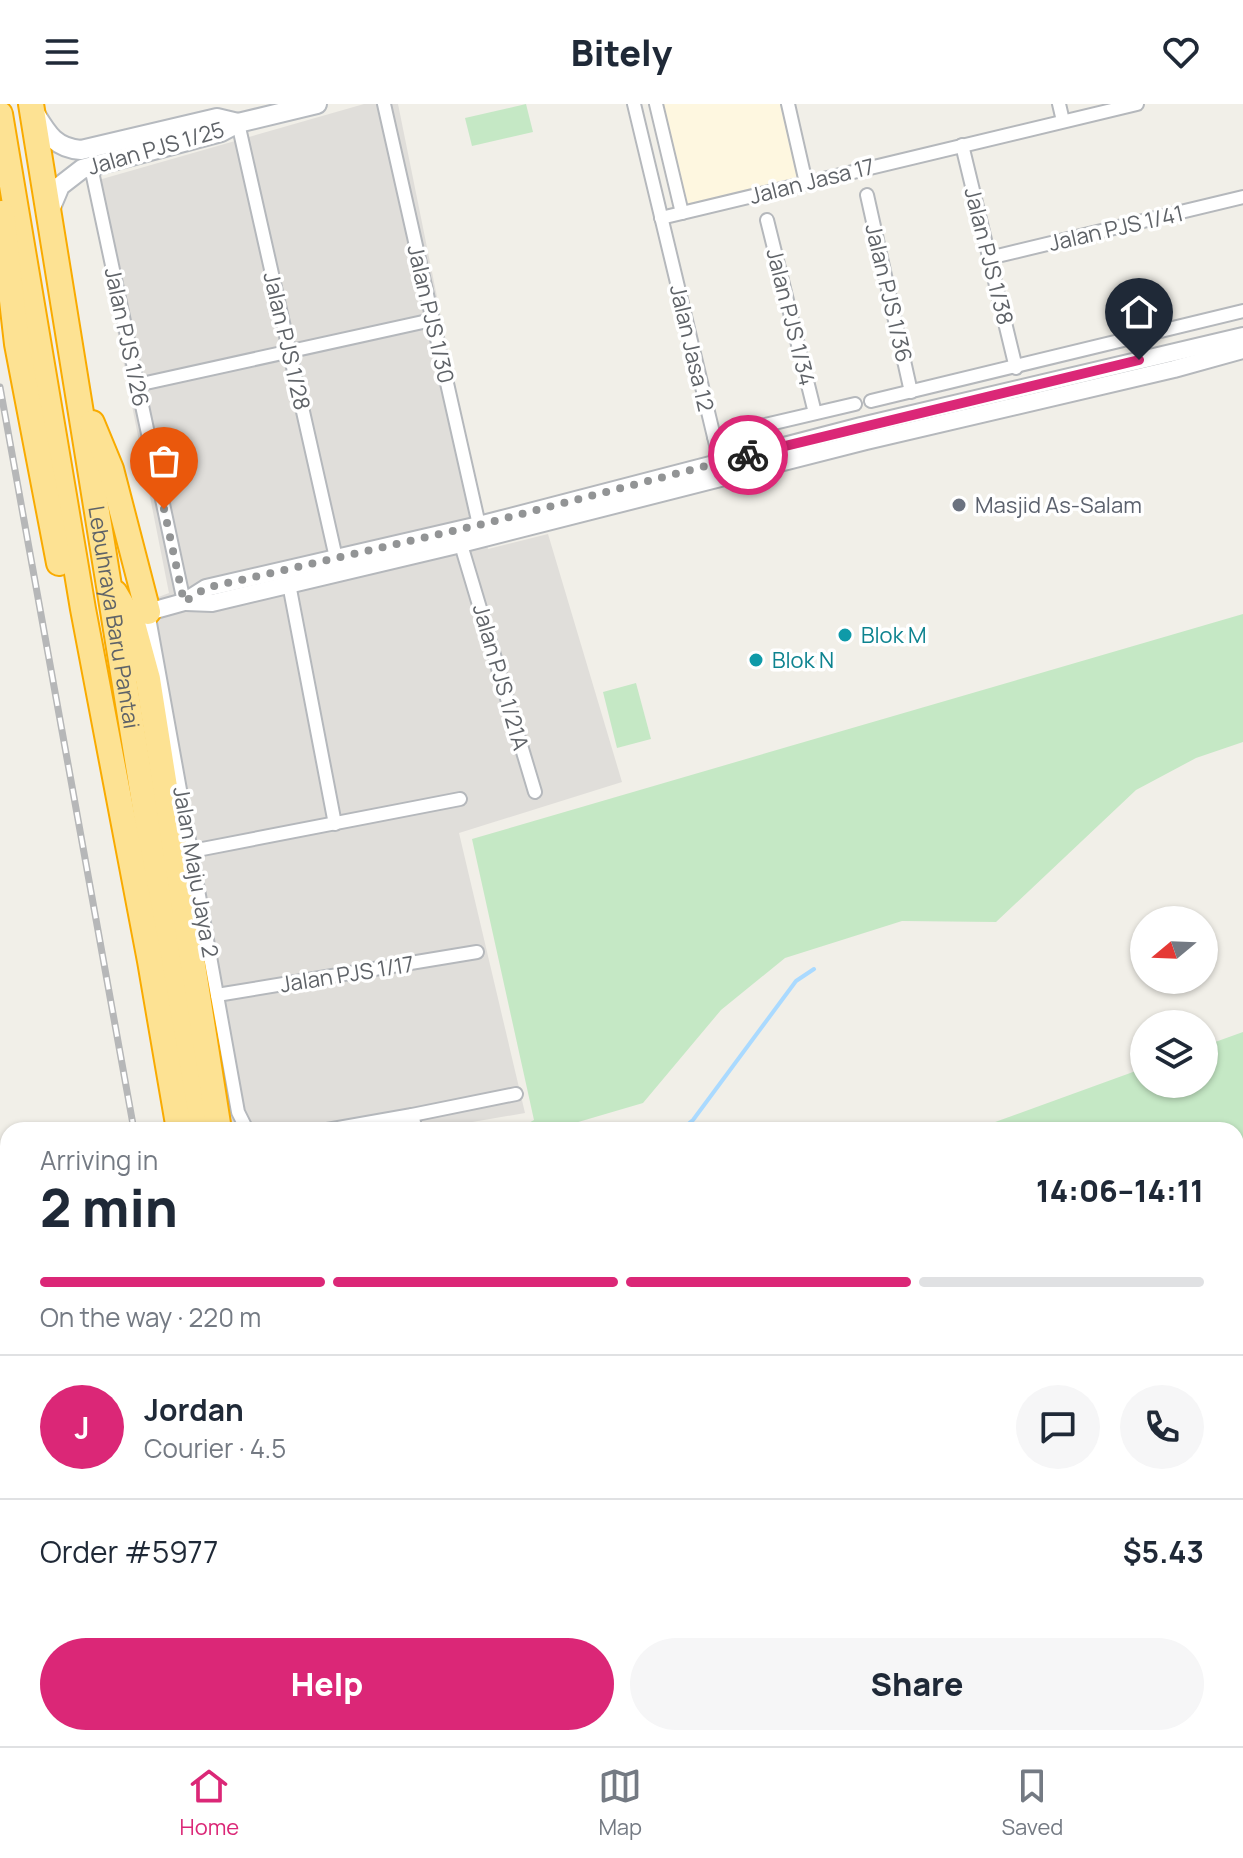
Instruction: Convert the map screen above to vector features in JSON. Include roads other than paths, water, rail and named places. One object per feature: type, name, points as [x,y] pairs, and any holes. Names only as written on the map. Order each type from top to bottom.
[{"type":"highway","name":"Lebuhraya Baru Pantai","points":[[32,106],[196,1122]]},
{"type":"highway","name":"Lebuhraya Baru Pantai","points":[[0,114],[83,609],[178,1122]]},
{"type":"highway","points":[[0,195],[17,344],[126,917],[162,1122]]},
{"type":"highway","points":[[77,387],[111,469],[148,612]]},
{"type":"highway","points":[[106,577],[133,624],[148,679],[218,1122]]},
{"type":"main road","name":"Jalan PJS 1/25","points":[[49,212],[60,186],[73,173],[221,132],[238,123],[317,104]]},
{"type":"main road","name":"Jalan PJS 1/25","points":[[32,106],[50,139],[67,149],[81,150],[217,118],[238,123]]},
{"type":"street","name":"Jalan PJS 1/30","points":[[384,104],[479,525]]},
{"type":"street","name":"Jalan Jasa 12","points":[[634,104],[722,470]]},
{"type":"street","points":[[656,104],[682,213]]},
{"type":"street","points":[[788,104],[806,183]]},
{"type":"street","points":[[1059,104],[1063,121]]},
{"type":"street","name":"Jalan Jasa 17","points":[[661,218],[1137,104]]},
{"type":"street","name":"Jalan PJS 1/28","points":[[238,123],[336,558]]},
{"type":"street","name":"Jalan PJS 1/38","points":[[962,145],[1016,368]]},
{"type":"street","name":"Jalan PJS 1/26","points":[[91,167],[184,602]]},
{"type":"street","name":"Jalan PJS 1/36","points":[[867,195],[911,392]]},
{"type":"street","name":"Jalan PJS 1/41","points":[[989,258],[1243,197]]},
{"type":"street","name":"Jalan PJS 1/34","points":[[767,220],[815,413]]},
{"type":"street","points":[[871,401],[1243,311]]},
{"type":"street","points":[[137,385],[432,320]]},
{"type":"street","points":[[184,602],[212,603],[289,584],[722,470],[861,426],[1243,336]]},
{"type":"street","points":[[148,612],[184,602],[206,588],[336,558],[459,537],[479,525],[1243,350]]},
{"type":"street","points":[[714,437],[855,404]]},
{"type":"street","name":"Jalan PJS 1/21A","points":[[459,537],[535,792]]},
{"type":"street","points":[[289,584],[335,824]]},
{"type":"street","name":"Jalan Maju Jaya 2","points":[[148,612],[238,1112],[243,1122]]},
{"type":"street","points":[[192,851],[460,799]]},
{"type":"street","name":"Jalan PJS 1/17","points":[[217,995],[477,952]]},
{"type":"street","points":[[372,1122],[516,1094]]},
{"type":"street","points":[[412,1115],[414,1122]]},
{"type":"waterway","points":[[691,1122],[796,981],[814,969]]},
{"type":"railway","points":[[0,387],[133,1122]]},
{"type":"place","name":"Masjid As-Salam","points":[[959,505]]},
{"type":"place","name":"Blok M","points":[[845,635]]},
{"type":"place","name":"Blok N","points":[[756,660]]}]
